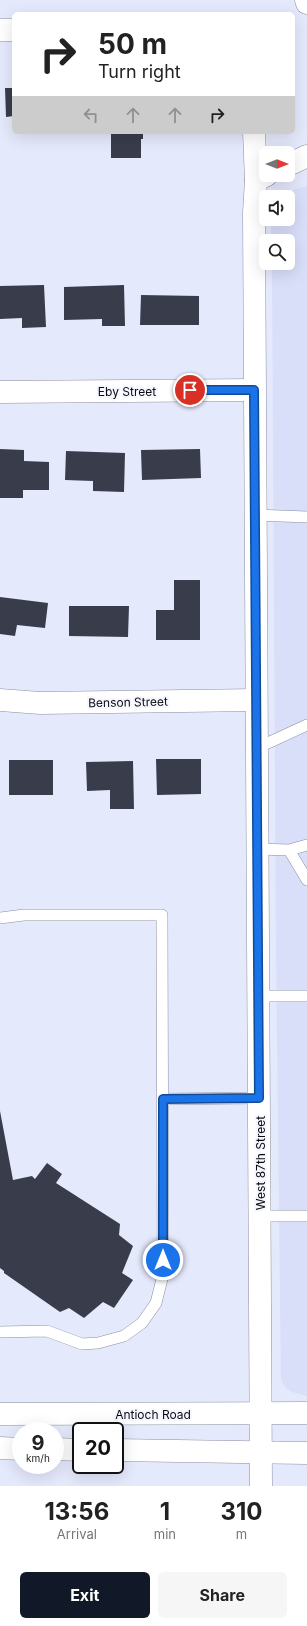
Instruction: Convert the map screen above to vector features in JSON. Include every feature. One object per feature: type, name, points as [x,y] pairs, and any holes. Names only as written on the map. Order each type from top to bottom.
[{"type":"street","points":[[0,30],[12,30]]},
{"type":"street","name":"West 87th Street","points":[[254,134],[259,165]]},
{"type":"street","points":[[295,162],[307,156]]},
{"type":"street","name":"West 87th Street","points":[[260,182],[254,213],[254,390],[262,1486]]},
{"type":"street","name":"Eby Street","points":[[0,392],[254,390]]},
{"type":"street","name":"Benson Street","points":[[0,700],[40,703],[256,700]]},
{"type":"street","name":"Antioch Road","points":[[0,1414],[307,1414]]},
{"type":"street","points":[[0,1448],[12,1449]]},
{"type":"street","points":[[124,1450],[262,1453],[307,1452]]},
{"type":"lane","points":[[255,515],[307,516]]},
{"type":"lane","points":[[257,748],[307,725]]},
{"type":"lane","points":[[257,849],[289,850],[307,845]]},
{"type":"lane","points":[[289,850],[307,880]]},
{"type":"lane","points":[[0,918],[24,915],[162,915],[163,1099],[163,1276],[156,1303],[142,1323],[124,1336],[98,1344],[82,1344],[47,1331],[0,1332]]},
{"type":"lane","points":[[258,996],[307,996]]},
{"type":"lane","points":[[163,1099],[259,1098]]},
{"type":"lane","points":[[260,1216],[307,1216]]},
{"type":"shaded area","points":[[307,186],[307,1396],[292,1392],[286,1388],[281,1380],[276,948],[272,270],[295,270],[295,234],[271,234],[271,226],[295,226],[295,190],[294,190]]},
{"type":"building","points":[[5,88],[12,88],[12,116],[6,117]]},
{"type":"building","points":[[111,134],[143,134],[143,139],[141,139],[141,158],[111,158]]},
{"type":"building","points":[[44,285],[46,327],[22,328],[22,318],[0,319],[0,286]]},
{"type":"building","points":[[124,285],[125,326],[102,326],[102,319],[64,320],[64,287]]},
{"type":"building","points":[[141,295],[199,296],[199,325],[140,325]]},
{"type":"building","points":[[0,449],[24,450],[24,461],[49,462],[49,490],[23,490],[23,498],[0,498]]},
{"type":"building","points":[[200,449],[201,478],[142,480],[141,450]]},
{"type":"building","points":[[66,451],[125,453],[124,492],[93,491],[93,481],[65,480]]},
{"type":"building","points":[[174,580],[200,580],[200,640],[156,640],[156,610],[174,610]]},
{"type":"building","points":[[0,597],[48,603],[45,628],[17,625],[15,636],[0,634]]},
{"type":"building","points":[[69,606],[129,606],[128,637],[69,636]]},
{"type":"building","points":[[156,759],[201,759],[201,794],[157,795]]},
{"type":"building","points":[[9,760],[53,760],[53,795],[9,795]]},
{"type":"building","points":[[133,761],[134,809],[110,809],[110,790],[87,791],[86,762]]},
{"type":"building","points":[[0,1111],[13,1180],[32,1176],[35,1179],[47,1163],[62,1174],[56,1183],[120,1224],[119,1235],[133,1246],[122,1273],[133,1280],[114,1308],[103,1302],[84,1318],[69,1308],[60,1312],[4,1273],[4,1271],[0,1268]]},
{"type":"route","points":[[163,1260],[163,1099],[259,1098],[254,390],[190,390]]}]
